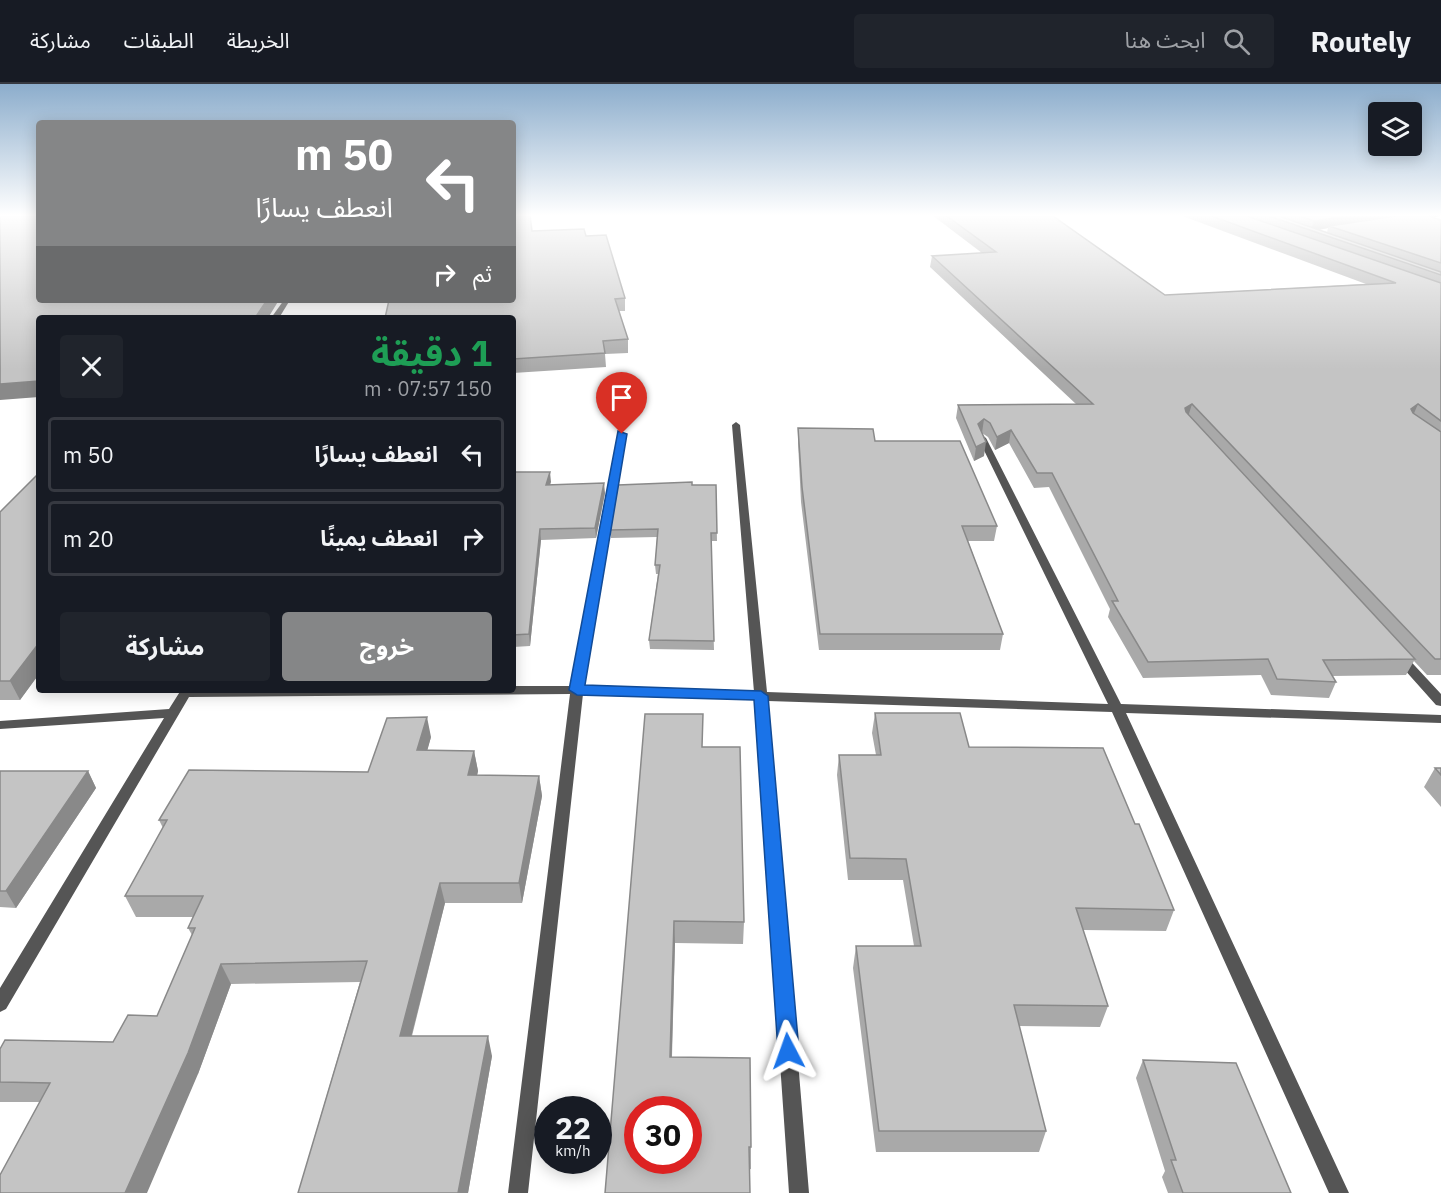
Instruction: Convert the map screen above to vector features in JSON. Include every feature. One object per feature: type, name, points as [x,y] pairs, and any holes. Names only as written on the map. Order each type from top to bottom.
[{"type":"street","points":[[736,425],[761,696],[799,1193]]},
{"type":"street","points":[[518,1193],[577,690],[622,434]]},
{"type":"street","points":[[982,438],[1118,710],[1339,1193]]},
{"type":"street","points":[[1393,650],[1441,702]]},
{"type":"street","points":[[516,690],[577,690],[1118,710],[1441,719]]},
{"type":"street","points":[[0,1004],[185,693]]},
{"type":"street","points":[[0,725],[173,713]]},
{"type":"building","points":[[0,266],[36,266],[36,303],[265,303],[257,315],[36,315],[36,381],[0,384]]},
{"type":"building","points":[[516,266],[615,266],[625,298],[615,299],[628,339],[603,341],[605,353],[516,359],[516,315],[386,315],[388,303],[516,303]]},
{"type":"building","points":[[943,266],[1123,266],[1165,295],[1396,283],[1349,266],[1391,266],[1441,283],[1441,421],[1418,404],[1411,409],[1413,413],[1441,432],[1441,659],[1435,659],[1192,404],[1185,408],[1186,412],[1415,659],[1323,660],[1336,682],[1277,679],[1268,659],[1148,662],[1112,601],[1118,601],[1052,473],[1037,473],[1011,430],[997,437],[990,423],[984,419],[978,424],[986,442],[976,447],[958,405],[1093,404]]},
{"type":"building","points":[[1414,266],[1423,266],[1441,272],[1441,275]]},
{"type":"building","points":[[798,428],[873,429],[875,441],[960,441],[997,526],[962,526],[1003,634],[820,634],[802,487]]},
{"type":"building","points":[[516,472],[550,472],[546,485],[604,483],[595,528],[540,529],[529,634],[516,635]]},
{"type":"building","points":[[36,476],[36,647],[10,681],[0,681],[0,512]]},
{"type":"building","points":[[692,482],[692,485],[716,485],[717,533],[711,533],[714,641],[649,640],[660,565],[655,565],[658,529],[610,530],[618,485]]},
{"type":"building","points":[[875,713],[960,713],[969,747],[1103,748],[1135,824],[1139,824],[1174,910],[1076,908],[1108,1006],[1014,1005],[1046,1131],[879,1131],[856,946],[921,946],[906,859],[850,858],[839,755],[881,755]]},
{"type":"building","points":[[645,714],[703,714],[702,747],[740,747],[744,922],[674,921],[670,1057],[750,1058],[750,1193],[605,1193],[607,1174],[612,1174],[612,1109]]},
{"type":"building","points":[[427,717],[417,750],[474,751],[468,775],[539,776],[519,883],[440,883],[400,1036],[488,1036],[458,1193],[298,1193],[367,961],[221,964],[188,1053],[125,1193],[0,1193],[0,1175],[50,1083],[0,1082],[0,1049],[5,1040],[113,1042],[128,1015],[157,1016],[195,928],[188,928],[203,896],[125,896],[167,820],[159,820],[189,770],[368,772],[387,718]]},
{"type":"building","points":[[0,771],[88,771],[6,891],[0,891]]},
{"type":"building","points":[[1143,1060],[1236,1063],[1291,1193],[1183,1193],[1171,1160],[1176,1160]]},
{"type":"route","points":[[622,434],[577,690],[761,696],[788,1051]]}]
